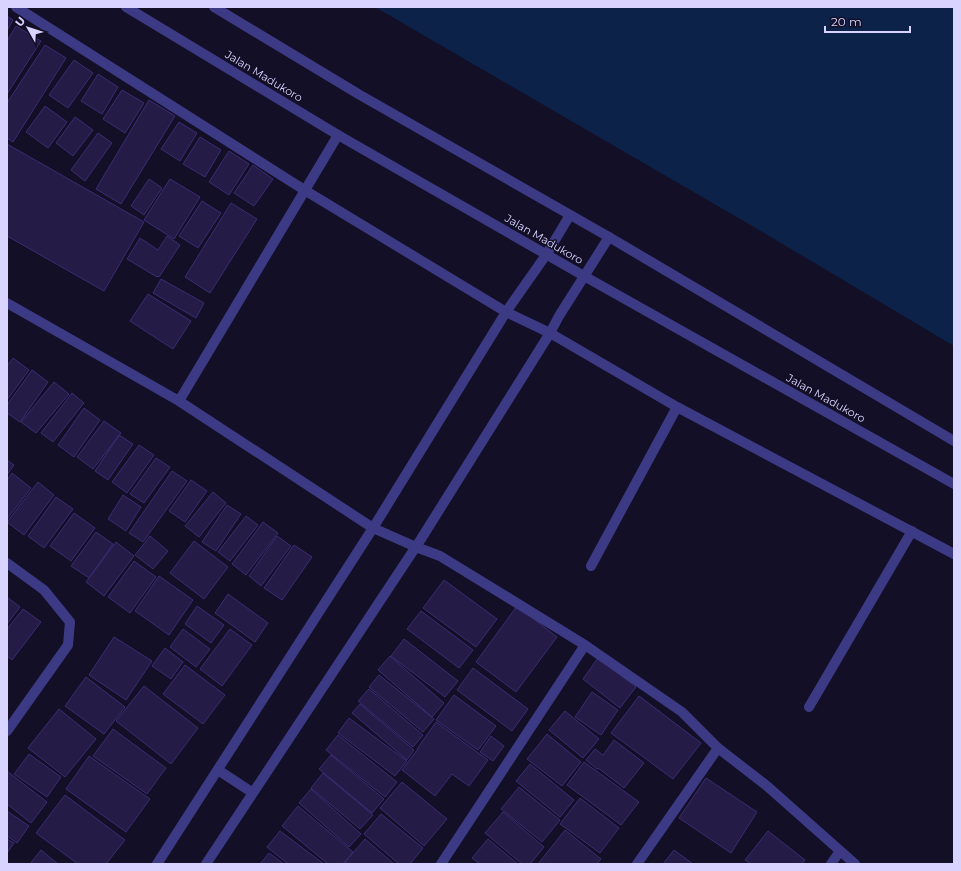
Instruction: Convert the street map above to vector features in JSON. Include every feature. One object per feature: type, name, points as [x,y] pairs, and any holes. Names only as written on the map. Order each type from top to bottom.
[{"type":"street","points":[[16,7],[306,190],[506,312],[550,333],[677,407],[954,554]]},
{"type":"street","name":"Jalan Madukoro","points":[[126,7],[338,136],[954,484]]},
{"type":"street","points":[[214,7],[360,95],[609,237],[954,441]]},
{"type":"street","points":[[179,401],[338,136]]},
{"type":"street","points":[[157,864],[373,528],[506,312],[546,254],[570,215]]},
{"type":"street","points":[[206,864],[416,547],[609,237]]},
{"type":"street","points":[[7,303],[179,401],[373,528],[440,556],[585,645],[682,712],[718,748],[767,786],[855,864]]},
{"type":"street","points":[[591,566],[677,407]]},
{"type":"street","points":[[809,707],[912,531]]},
{"type":"street","points":[[7,563],[44,590],[70,622],[68,645],[7,731]]},
{"type":"street","points":[[441,864],[585,645]]},
{"type":"street","points":[[637,864],[718,748]]},
{"type":"street","points":[[218,770],[253,793]]},
{"type":"street","points":[[831,864],[840,851]]},
{"type":"water","points":[[375,7],[954,7],[954,346],[759,230]]},
{"type":"building","points":[[7,16],[13,20],[7,31]]},
{"type":"building","points":[[16,26],[41,41],[7,94],[7,41]]},
{"type":"building","points":[[45,45],[66,58],[13,142],[7,138],[7,103]]},
{"type":"building","points":[[74,60],[93,73],[68,108],[49,95]]},
{"type":"building","points":[[98,74],[118,87],[102,114],[81,101]]},
{"type":"building","points":[[122,90],[144,103],[125,133],[103,119]]},
{"type":"building","points":[[149,100],[175,116],[121,204],[96,189]]},
{"type":"building","points":[[45,106],[67,122],[48,148],[26,132]]},
{"type":"building","points":[[75,117],[93,130],[73,156],[56,143]]},
{"type":"building","points":[[179,122],[197,133],[180,161],[161,149]]},
{"type":"building","points":[[98,133],[112,143],[85,181],[71,170]]},
{"type":"building","points":[[200,137],[221,150],[205,177],[183,164]]},
{"type":"building","points":[[7,144],[144,222],[104,291],[7,236]]},
{"type":"building","points":[[229,151],[249,164],[229,195],[209,182]]},
{"type":"building","points":[[253,165],[273,179],[254,206],[234,193]]},
{"type":"building","points":[[149,179],[162,188],[144,215],[131,206]]},
{"type":"building","points":[[170,179],[200,197],[174,239],[144,220]]},
{"type":"building","points":[[202,201],[221,213],[198,248],[179,236]]},
{"type":"building","points":[[231,203],[257,219],[210,293],[185,277]]},
{"type":"building","points":[[167,236],[180,245],[159,277],[127,259],[140,238],[158,250]]},
{"type":"building","points":[[161,279],[204,303],[196,318],[153,293]]},
{"type":"building","points":[[148,294],[191,321],[173,349],[130,321]]},
{"type":"building","points":[[13,358],[29,370],[7,400],[7,366]]},
{"type":"building","points":[[32,370],[48,382],[20,422],[7,413],[7,405]]},
{"type":"building","points":[[54,382],[69,394],[36,433],[21,422]]},
{"type":"building","points":[[72,393],[84,403],[53,442],[41,433]]},
{"type":"building","points":[[84,408],[100,420],[74,457],[58,445]]},
{"type":"building","points":[[104,421],[121,433],[93,469],[77,457]]},
{"type":"building","points":[[119,435],[133,444],[108,480],[95,471]]},
{"type":"building","points":[[139,445],[154,455],[127,493],[112,482]]},
{"type":"building","points":[[156,458],[170,467],[144,503],[130,494]]},
{"type":"building","points":[[7,460],[14,465],[7,475]]},
{"type":"building","points":[[172,471],[187,481],[143,542],[129,533]]},
{"type":"building","points":[[12,473],[31,488],[7,519],[7,480]]},
{"type":"building","points":[[191,480],[207,491],[185,522],[169,511]]},
{"type":"building","points":[[38,482],[54,495],[24,535],[7,522]]},
{"type":"building","points":[[213,492],[226,503],[199,537],[185,526]]},
{"type":"building","points":[[123,495],[141,507],[126,531],[108,519]]},
{"type":"building","points":[[56,497],[73,509],[44,548],[28,536]]},
{"type":"building","points":[[227,505],[241,514],[216,551],[202,542]]},
{"type":"building","points":[[74,513],[95,528],[71,561],[50,546]]},
{"type":"building","points":[[246,516],[258,525],[230,561],[218,552]]},
{"type":"building","points":[[263,522],[278,533],[246,575],[232,564]]},
{"type":"building","points":[[96,532],[113,544],[89,578],[71,566]]},
{"type":"building","points":[[150,536],[168,551],[153,569],[135,555]]},
{"type":"building","points":[[277,536],[291,546],[261,586],[249,576]]},
{"type":"building","points":[[194,541],[228,567],[204,599],[170,573]]},
{"type":"building","points":[[116,542],[134,556],[104,596],[86,582]]},
{"type":"building","points":[[294,545],[312,557],[282,600],[264,588]]},
{"type":"building","points":[[134,561],[156,577],[130,613],[108,597]]},
{"type":"building","points":[[159,576],[193,600],[169,635],[135,611]]},
{"type":"building","points":[[444,580],[497,619],[476,647],[423,608]]},
{"type":"building","points":[[228,594],[268,623],[255,642],[215,613]]},
{"type":"building","points":[[7,597],[20,607],[7,624]]},
{"type":"building","points":[[197,606],[224,625],[211,643],[185,624]]},
{"type":"building","points":[[517,606],[557,637],[516,692],[476,662]]},
{"type":"building","points":[[23,609],[41,622],[12,660],[7,656],[7,629]]},
{"type":"building","points":[[421,611],[473,650],[459,668],[407,629]]},
{"type":"building","points":[[183,629],[210,649],[196,667],[170,647]]},
{"type":"building","points":[[230,629],[252,645],[222,686],[200,669]]},
{"type":"building","points":[[114,637],[152,661],[126,700],[89,675]]},
{"type":"building","points":[[404,639],[458,681],[445,697],[391,656]]},
{"type":"building","points":[[165,648],[183,662],[171,679],[152,666]]},
{"type":"building","points":[[390,656],[444,703],[432,717],[378,670]]},
{"type":"building","points":[[598,658],[636,687],[620,708],[583,679]]},
{"type":"building","points":[[185,665],[225,695],[203,724],[163,694]]},
{"type":"building","points":[[473,668],[528,709],[512,731],[457,690]]},
{"type":"building","points":[[379,675],[434,719],[423,732],[369,687]]},
{"type":"building","points":[[86,677],[125,707],[104,734],[65,706]]},
{"type":"building","points":[[144,686],[198,728],[171,764],[116,721]]},
{"type":"building","points":[[369,689],[423,735],[413,747],[358,701]]},
{"type":"building","points":[[592,692],[618,710],[601,735],[575,717]]},
{"type":"building","points":[[454,695],[496,726],[478,750],[436,720]]},
{"type":"building","points":[[639,696],[701,743],[673,779],[611,733]]},
{"type":"building","points":[[360,704],[414,750],[407,760],[352,713]]},
{"type":"building","points":[[59,709],[96,739],[65,777],[28,748]]},
{"type":"building","points":[[565,711],[599,739],[583,758],[549,730]]},
{"type":"building","points":[[349,718],[407,761],[395,776],[338,733]]},
{"type":"building","points":[[436,722],[488,760],[469,786],[452,774],[435,796],[402,770]]},
{"type":"building","points":[[113,729],[166,768],[147,794],[93,756]]},
{"type":"building","points":[[547,734],[581,762],[562,786],[527,759]]},
{"type":"building","points":[[338,735],[397,782],[385,797],[326,750]]},
{"type":"building","points":[[491,736],[504,746],[493,761],[480,752]]},
{"type":"building","points":[[614,740],[644,763],[624,788],[586,760],[595,749],[603,755]]},
{"type":"building","points":[[29,754],[61,777],[47,797],[14,774]]},
{"type":"building","points":[[331,755],[384,799],[372,813],[319,769]]},
{"type":"building","points":[[89,756],[150,799],[126,832],[66,789]]},
{"type":"building","points":[[584,762],[639,802],[621,825],[567,785]]},
{"type":"building","points":[[530,764],[574,800],[560,817],[516,781]]},
{"type":"building","points":[[7,771],[47,802],[31,823],[7,804]]},
{"type":"building","points":[[323,773],[373,815],[360,829],[311,788]]},
{"type":"building","points":[[706,778],[757,812],[731,853],[679,818]]},
{"type":"building","points":[[402,782],[447,819],[424,846],[380,808]]},
{"type":"building","points":[[519,787],[560,820],[542,842],[501,809]]},
{"type":"building","points":[[311,789],[361,834],[349,847],[299,803]]},
{"type":"building","points":[[65,795],[125,840],[106,864],[78,864],[36,833]]},
{"type":"building","points":[[580,798],[619,828],[600,853],[560,824]]},
{"type":"building","points":[[298,806],[353,852],[343,864],[328,864],[282,826]]},
{"type":"building","points":[[7,811],[29,826],[17,843],[7,836]]},
{"type":"building","points":[[503,812],[544,847],[530,864],[522,864],[485,833]]},
{"type":"building","points":[[381,814],[423,848],[410,864],[399,864],[364,834]]},
{"type":"building","points":[[565,830],[601,859],[597,864],[538,864]]},
{"type":"building","points":[[280,831],[324,864],[288,864],[267,847]]},
{"type":"building","points":[[768,831],[805,860],[802,864],[751,864],[745,860]]},
{"type":"building","points":[[7,839],[14,843],[7,853]]},
{"type":"building","points":[[365,839],[394,864],[348,864],[345,862]]},
{"type":"building","points":[[488,839],[518,864],[480,864],[472,858]]},
{"type":"building","points":[[41,850],[58,864],[30,864]]},
{"type":"building","points":[[674,850],[693,864],[663,864]]},
{"type":"building","points":[[269,853],[284,864],[260,864]]}]
